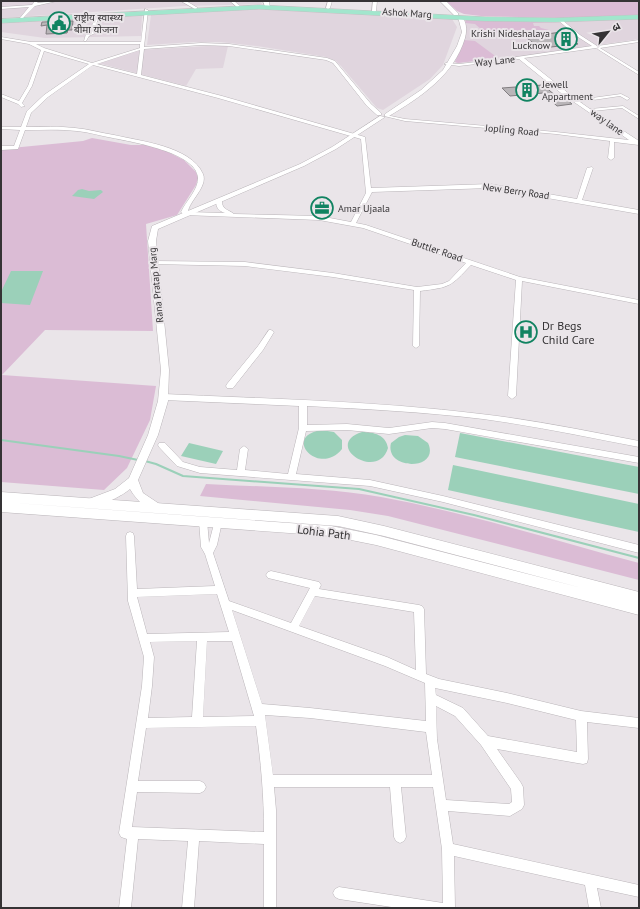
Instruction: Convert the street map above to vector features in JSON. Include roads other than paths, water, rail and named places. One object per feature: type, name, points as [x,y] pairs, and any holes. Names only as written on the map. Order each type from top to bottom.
[{"type":"main road","points":[[443,1],[457,16]]},
{"type":"main road","name":"Ashok Marg","points":[[1,20],[267,4],[457,16],[550,18],[639,16]]},
{"type":"main road","name":"Ashok Marg","points":[[1,20],[96,16],[267,4],[457,16],[560,20],[639,16]]},
{"type":"main road","name":"Lohia Path","points":[[1,498],[338,521],[384,531],[639,598]]},
{"type":"main road","name":"Lohia Path","points":[[1,507],[331,531],[376,540],[639,609]]},
{"type":"street","points":[[1,8],[54,1]]},
{"type":"street","points":[[183,1],[196,8]]},
{"type":"street","points":[[232,1],[238,6]]},
{"type":"street","points":[[328,8],[330,1]]},
{"type":"street","points":[[374,11],[375,1]]},
{"type":"street","points":[[22,18],[34,4]]},
{"type":"street","points":[[139,76],[146,12]]},
{"type":"street","points":[[85,40],[87,35],[93,33],[96,16]]},
{"type":"street","name":"Rana Pratap Marg","points":[[134,478],[153,435],[164,397],[165,370],[152,241],[155,228],[302,165],[355,135],[432,84],[447,70],[448,64],[458,49],[464,32],[457,16]]},
{"type":"street","points":[[560,20],[580,36],[639,74]]},
{"type":"street","points":[[1,38],[30,43],[143,43]]},
{"type":"street","name":"Way Lane","points":[[448,64],[521,58],[639,41]]},
{"type":"street","points":[[30,43],[92,64],[220,97],[363,138],[369,193],[353,224]]},
{"type":"street","points":[[1,148],[16,148],[29,112],[42,99],[92,64],[143,48],[201,44],[229,45],[266,49],[327,60],[334,62],[369,105],[384,115]]},
{"type":"street","points":[[21,101],[30,86],[43,48]]},
{"type":"street","name":"way lane","points":[[521,58],[563,92],[637,143]]},
{"type":"street","points":[[578,101],[621,94],[627,99]]},
{"type":"street","points":[[2,95],[21,101],[29,99]]},
{"type":"street","points":[[36,99],[42,99]]},
{"type":"street","points":[[21,101],[29,112]]},
{"type":"street","points":[[589,110],[623,107],[639,118]]},
{"type":"street","name":"Jopling Road","points":[[384,115],[405,120],[556,133],[637,143]]},
{"type":"street","points":[[1,128],[84,130],[155,145],[184,158],[194,165],[201,174],[201,181],[185,207],[184,212],[186,214]]},
{"type":"street","points":[[611,158],[612,141]]},
{"type":"street","points":[[579,201],[590,168]]},
{"type":"street","name":"New Berry Road","points":[[368,190],[490,186],[639,212]]},
{"type":"street","points":[[219,201],[219,206],[222,210],[232,214]]},
{"type":"street","name":"Buttler Road","points":[[186,214],[232,214],[319,218],[353,224],[415,242],[519,279],[639,302]]},
{"type":"street","points":[[154,263],[245,264],[333,275],[417,289],[442,286],[451,282],[470,262]]},
{"type":"street","points":[[512,396],[519,279]]},
{"type":"street","points":[[416,346],[417,289]]},
{"type":"street","points":[[230,386],[261,348],[271,332]]},
{"type":"street","points":[[164,397],[303,404],[468,415],[521,422],[639,444]]},
{"type":"street","points":[[291,477],[303,428],[303,404]]},
{"type":"street","points":[[303,428],[347,427],[389,431],[432,425],[445,426],[639,460]]},
{"type":"street","points":[[162,445],[180,464],[200,470],[370,483],[570,530],[639,549]]},
{"type":"street","points":[[241,473],[244,450]]},
{"type":"street","points":[[90,503],[119,493],[125,489],[134,478]]},
{"type":"street","points":[[134,478],[135,489],[139,496],[157,508]]},
{"type":"street","points":[[203,521],[205,547],[209,553],[226,604],[258,709],[268,781],[270,908]]},
{"type":"street","points":[[209,553],[213,545],[218,522]]},
{"type":"street","points":[[130,536],[133,601],[150,657],[125,832],[270,838]]},
{"type":"street","points":[[271,575],[316,585],[293,628]]},
{"type":"street","points":[[132,593],[221,590]]},
{"type":"street","points":[[313,592],[419,609],[425,679],[430,698],[431,727],[448,849],[449,908]]},
{"type":"street","points":[[226,604],[387,662],[438,684],[507,698],[581,716],[639,723]]},
{"type":"street","points":[[144,638],[236,636]]},
{"type":"street","points":[[197,722],[202,637]]},
{"type":"street","points":[[430,698],[459,712],[485,741],[517,787],[518,805],[510,810],[442,805]]},
{"type":"street","points":[[258,709],[310,713],[431,727]]},
{"type":"street","points":[[485,741],[582,759],[581,716]]},
{"type":"street","points":[[141,723],[260,721]]},
{"type":"street","points":[[395,780],[400,837]]},
{"type":"street","points":[[268,781],[438,781]]},
{"type":"street","points":[[132,786],[200,786]]},
{"type":"street","points":[[125,908],[133,833]]},
{"type":"street","points":[[188,908],[194,835]]},
{"type":"street","points":[[448,849],[639,891]]},
{"type":"street","points":[[590,880],[595,908]]},
{"type":"street","points":[[339,893],[439,908]]},
{"type":"waterway","points":[[1,440],[119,456],[138,460]]},
{"type":"waterway","points":[[145,461],[156,464],[183,476],[359,489],[474,515],[639,558]]},
{"type":"place","name":"राष्ट्रीय स्वास्थ्य बीमा योजना","points":[[59,23]]},
{"type":"place","name":"Krishi Nideshalaya Lucknow","points":[[566,39]]},
{"type":"place","name":"Jewell Appartment","points":[[527,90]]},
{"type":"place","name":"Amar Ujaala","points":[[322,208]]},
{"type":"place","name":"Dr Begs Child Care","points":[[526,332]]}]
